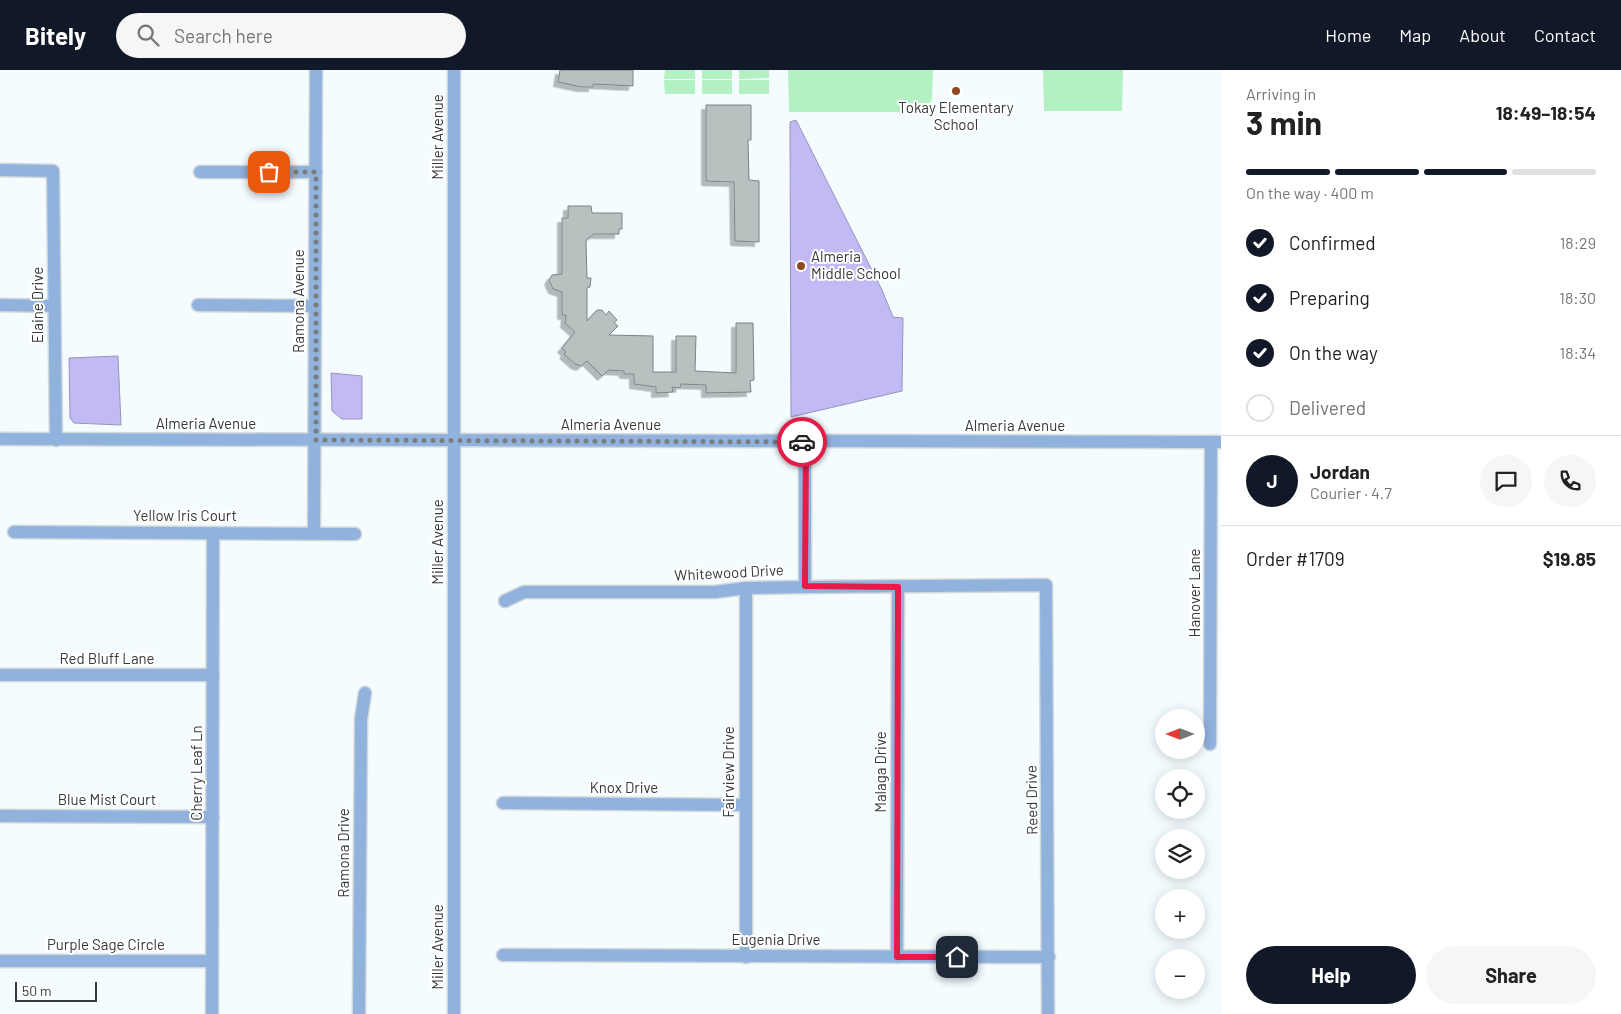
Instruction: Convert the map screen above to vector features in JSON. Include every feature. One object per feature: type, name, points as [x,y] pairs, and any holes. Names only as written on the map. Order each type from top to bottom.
[{"type":"street","name":"Ramona Avenue","points":[[314,532],[316,440],[316,70]]},
{"type":"street","name":"Miller Avenue","points":[[454,70],[454,1014]]},
{"type":"street","name":"Elaine Drive","points":[[0,170],[53,170],[56,440]]},
{"type":"street","points":[[200,172],[316,172]]},
{"type":"street","points":[[0,305],[54,306]]},
{"type":"street","points":[[198,305],[315,306]]},
{"type":"street","name":"Almeria Avenue","points":[[0,439],[1216,442]]},
{"type":"street","points":[[805,586],[806,442]]},
{"type":"street","name":"Hanover Lane","points":[[1210,744],[1216,442]]},
{"type":"street","name":"Yellow Iris Court","points":[[14,532],[314,532],[355,534]]},
{"type":"street","name":"Cherry Leaf Ln","points":[[212,1014],[213,532]]},
{"type":"street","name":"Whitewood Drive","points":[[505,601],[524,592],[715,592],[746,588],[805,586],[1046,585]]},
{"type":"street","name":"Reed Drive","points":[[1046,585],[1048,1014]]},
{"type":"street","name":"Malaga Drive","points":[[897,957],[898,587]]},
{"type":"street","name":"Fairview Drive","points":[[746,588],[746,957]]},
{"type":"street","name":"Red Bluff Lane","points":[[0,675],[213,675]]},
{"type":"street","name":"Ramona Drive","points":[[359,1014],[361,720],[365,693]]},
{"type":"street","name":"Knox Drive","points":[[503,803],[745,805]]},
{"type":"street","name":"Blue Mist Court","points":[[0,816],[213,817]]},
{"type":"street","name":"Eugenia Drive","points":[[503,955],[1049,957]]},
{"type":"street","name":"Purple Sage Circle","points":[[0,961],[212,961]]},
{"type":"green space","points":[[665,70],[695,70],[695,79],[664,79]]},
{"type":"green space","points":[[702,70],[732,70],[732,79],[702,79]]},
{"type":"green space","points":[[739,70],[769,70],[769,78],[739,79]]},
{"type":"green space","points":[[788,70],[933,70],[932,98],[928,112],[789,112]]},
{"type":"green space","points":[[1043,70],[1123,70],[1122,111],[1044,111]]},
{"type":"green space","points":[[664,80],[695,80],[695,94],[665,94]]},
{"type":"green space","points":[[702,80],[732,80],[732,94],[702,94]]},
{"type":"green space","points":[[739,80],[769,80],[769,94],[739,94]]},
{"type":"shaded area","points":[[796,120],[882,290],[893,317],[903,318],[902,391],[791,417],[790,122]]},
{"type":"shaded area","points":[[118,356],[121,425],[74,423],[70,418],[69,358]]},
{"type":"shaded area","points":[[331,373],[362,376],[362,419],[342,419],[332,411]]},
{"type":"building","points":[[560,70],[633,70],[633,86],[593,84],[593,87],[581,87],[558,82]]},
{"type":"building","points":[[706,105],[751,105],[751,140],[748,140],[749,180],[759,181],[759,242],[735,241],[734,182],[706,181]]},
{"type":"building","points":[[568,206],[591,206],[592,213],[622,213],[622,229],[619,229],[619,234],[594,234],[586,240],[587,278],[591,278],[590,287],[587,288],[587,321],[597,310],[602,310],[606,315],[609,311],[617,320],[614,323],[618,326],[609,335],[653,336],[653,372],[676,372],[676,336],[696,336],[695,371],[736,373],[736,323],[753,323],[754,380],[750,381],[751,392],[706,393],[706,385],[681,384],[680,388],[672,387],[673,392],[656,393],[656,387],[634,384],[634,374],[624,374],[624,371],[609,370],[602,376],[587,361],[581,366],[575,364],[564,354],[566,352],[562,348],[575,332],[565,323],[566,315],[562,315],[562,292],[553,289],[549,280],[552,275],[562,274],[562,218],[568,218]]},
{"type":"way so far","points":[[269,172],[316,172],[316,440],[802,442]]},
{"type":"place","name":"Tokay Elementary School","points":[[956,91]]},
{"type":"place","name":"Almeria Middle School","points":[[801,266]]},
{"type":"route","points":[[802,442],[806,442],[805,586],[898,587],[897,957],[957,957]]}]
